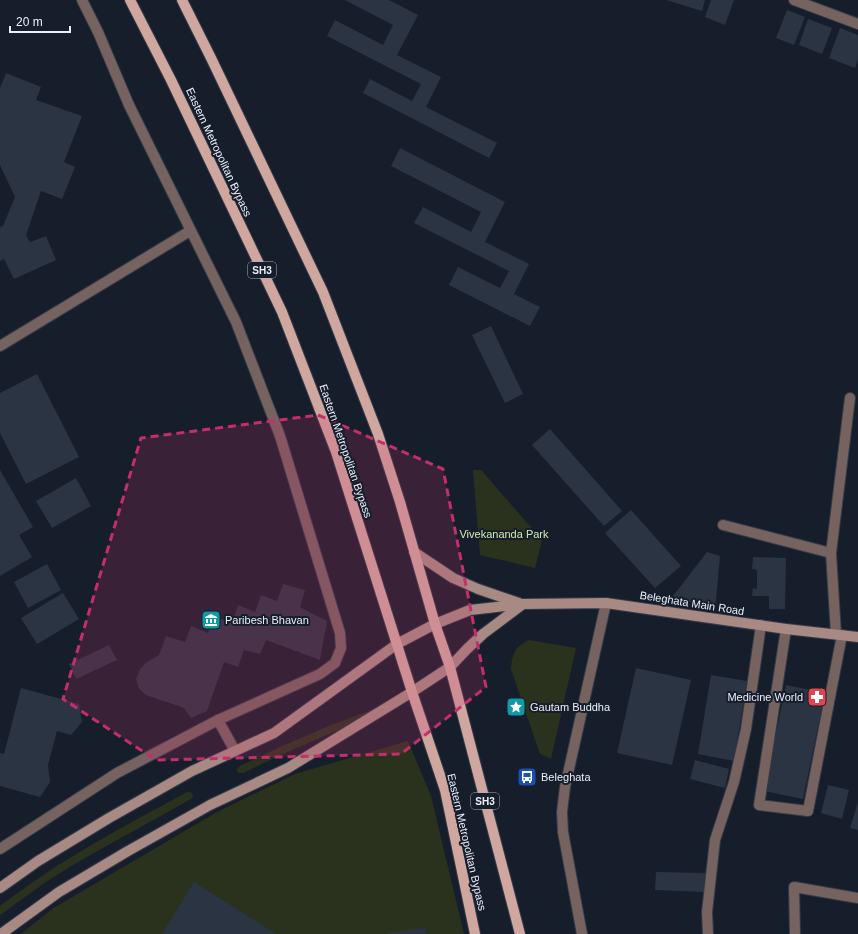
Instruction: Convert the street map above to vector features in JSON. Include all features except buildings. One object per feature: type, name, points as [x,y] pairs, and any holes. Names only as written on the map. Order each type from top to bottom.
[{"type":"main road","name":"Eastern Metropolitan Bypass","points":[[130,0],[171,80],[282,312],[336,452],[412,692],[445,790],[475,934]]},
{"type":"main road","name":"SH3","points":[[182,0],[212,58],[323,292],[378,434],[400,502],[435,624],[450,667],[520,934]]},
{"type":"main road","points":[[414,552],[453,578],[478,589],[523,604]]},
{"type":"main road","name":"Beleghata Main Road","points":[[523,604],[606,603],[786,629],[858,637]]},
{"type":"main road","points":[[0,888],[38,861],[109,818],[192,771],[274,733],[397,644],[435,624],[470,610],[523,604]]},
{"type":"main road","points":[[1,934],[59,892],[128,851],[210,805],[288,768],[412,692],[450,667],[483,634],[523,604]]},
{"type":"street","points":[[0,849],[117,773],[218,720],[320,674],[335,663],[341,648],[340,633],[280,436],[236,322],[129,105],[98,32],[82,0]]},
{"type":"street","points":[[794,0],[858,24]]},
{"type":"street","points":[[0,346],[190,231]]},
{"type":"street","points":[[786,629],[759,805],[808,811],[839,635],[831,553],[850,398]]},
{"type":"street","points":[[723,525],[831,553]]},
{"type":"street","points":[[582,934],[563,832],[562,812],[565,787],[606,603]]},
{"type":"street","points":[[708,934],[707,912],[715,840],[734,782],[746,729],[761,625]]},
{"type":"street","points":[[218,720],[234,752]]},
{"type":"street","points":[[794,934],[794,887],[858,898]]},
{"type":"highlighted area","points":[[318,415],[443,469],[486,687],[401,754],[156,760],[63,699],[141,438]]},
{"type":"green space","name":"Vivekananda Park","points":[[473,470],[481,470],[542,540],[535,568],[480,555]]},
{"type":"green space","points":[[529,640],[576,648],[551,759],[540,754],[511,669],[515,651],[520,645]]},
{"type":"green space","points":[[396,701],[400,705],[399,708],[334,732],[243,773],[239,773],[237,771],[240,766],[282,746],[331,725]]},
{"type":"green space","points":[[408,741],[431,796],[464,934],[21,934],[52,909],[217,812],[295,774]]},
{"type":"green space","points":[[187,792],[192,793],[193,797],[191,799],[83,859],[47,881],[0,915],[0,906],[48,872],[105,837]]},
{"type":"place","name":"Paribesh Bhavan","points":[[211,620]]},
{"type":"place","name":"Medicine World","points":[[817,697]]},
{"type":"place","name":"Gautam Buddha","points":[[516,707]]},
{"type":"place","name":"Beleghata","points":[[527,777]]}]
